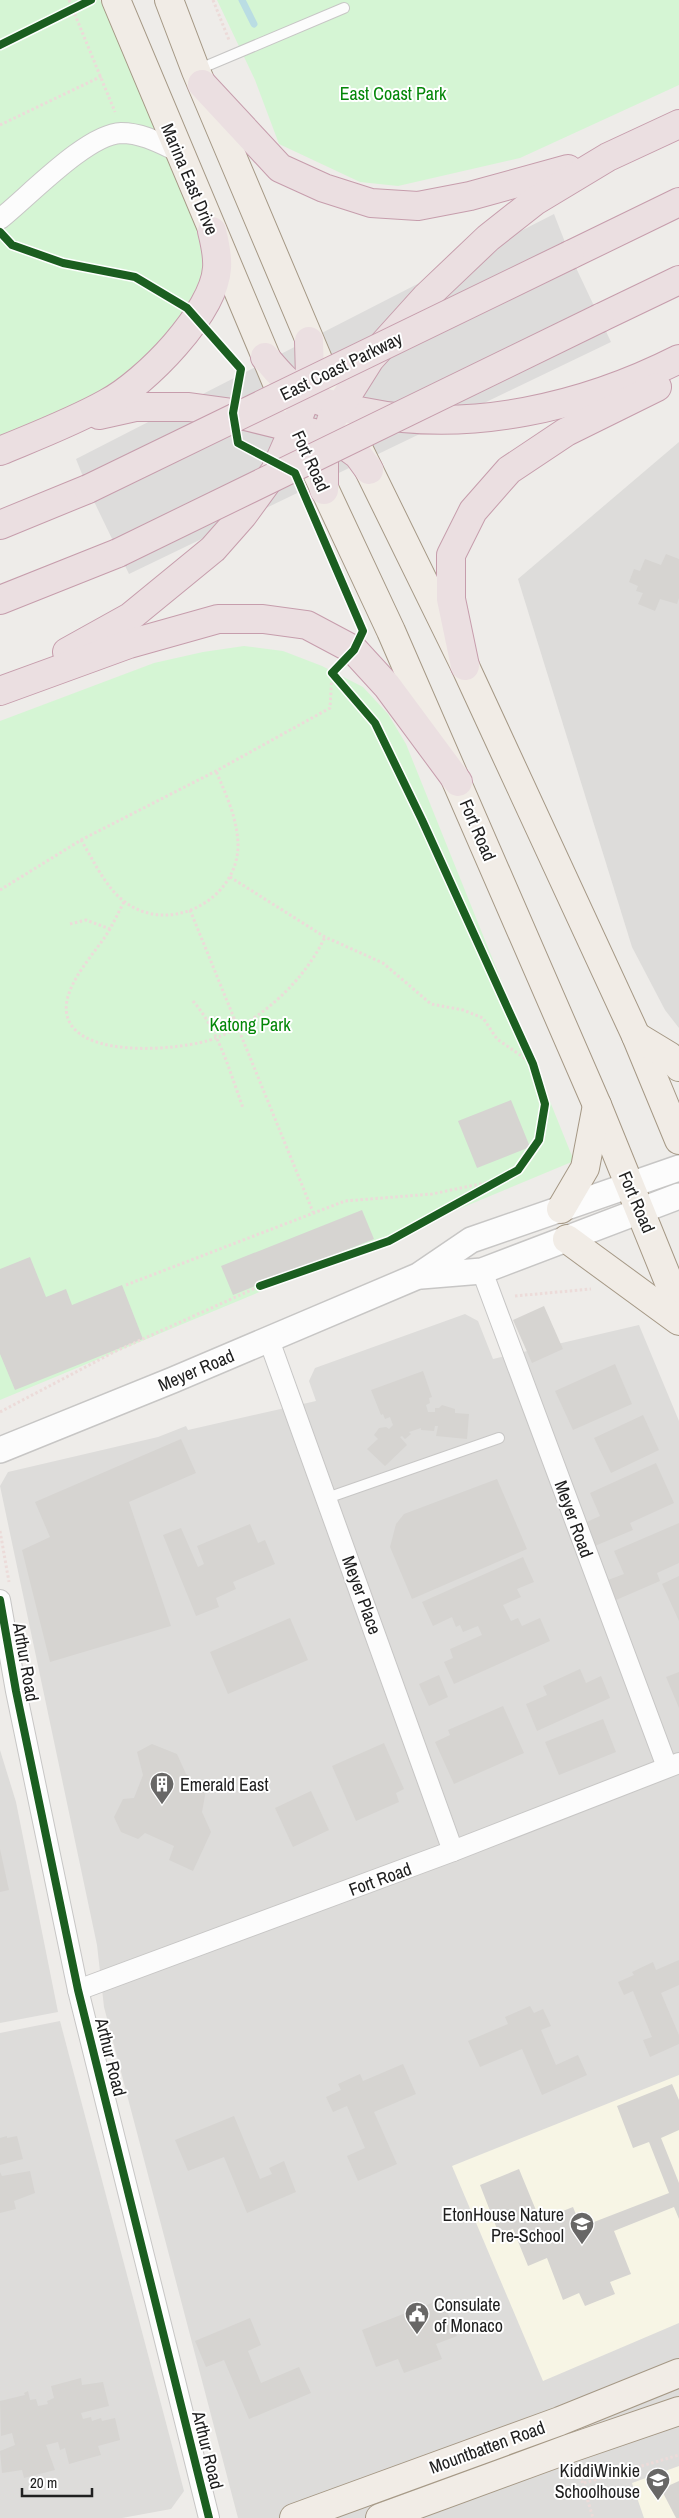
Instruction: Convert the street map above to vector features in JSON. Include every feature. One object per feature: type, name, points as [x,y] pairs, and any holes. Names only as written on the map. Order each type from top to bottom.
[{"type":"highway","points":[[199,78],[280,168],[324,188],[371,203],[418,206],[462,198],[608,157]]},
{"type":"highway","points":[[324,490],[326,436],[338,407],[370,359],[426,297],[488,238],[535,201],[608,157],[679,124]]},
{"type":"highway","name":"East Coast Parkway","points":[[0,525],[88,489],[679,202]]},
{"type":"highway","points":[[0,451],[66,423],[109,402],[149,374],[196,318],[211,289],[217,269],[212,231]]},
{"type":"highway","points":[[0,600],[118,553],[679,280]]},
{"type":"highway","points":[[0,690],[130,617],[213,549],[275,471],[307,395],[310,378],[309,340]]},
{"type":"highway","points":[[265,357],[290,384],[307,395],[338,407],[394,418],[443,420],[481,418],[586,397],[645,376],[679,359]]},
{"type":"highway","points":[[465,666],[451,599],[451,554],[473,511],[509,470],[566,432],[652,390],[679,372]]},
{"type":"highway","points":[[66,423],[135,407],[189,407],[233,413],[295,426],[326,436],[343,444],[358,455],[369,470]]},
{"type":"highway","points":[[0,690],[129,644],[218,619],[263,619],[307,625],[354,650],[387,686],[458,782]]},
{"type":"main road","name":"Marina East Drive","points":[[116,0],[265,357]]},
{"type":"main road","points":[[170,0],[199,78],[338,407],[465,666],[636,1036],[679,1140]]},
{"type":"main road","name":"Fort Road","points":[[265,357],[458,782],[516,921],[642,1210],[679,1308]]},
{"type":"main road","points":[[636,1036],[652,1044],[679,1067]]},
{"type":"main road","points":[[561,1209],[585,1168],[597,1105]]},
{"type":"main road","points":[[567,1239],[679,1321]]},
{"type":"main road","name":"Mountbatten Road","points":[[294,2518],[560,2421],[679,2373]]},
{"type":"main road","name":"Mountbatten Road","points":[[380,2518],[571,2448],[679,2411]]},
{"type":"street","points":[[0,219],[86,148],[103,138],[119,133],[139,134],[179,152]]},
{"type":"street","name":"Meyer Road","points":[[0,1450],[269,1340],[418,1276],[471,1240],[679,1168]]},
{"type":"street","name":"Meyer Road","points":[[418,1276],[482,1271],[679,1196]]},
{"type":"street","name":"Meyer Road","points":[[482,1271],[673,1765]]},
{"type":"street","name":"Meyer Place","points":[[269,1340],[453,1851]]},
{"type":"street","name":"Arthur Road","points":[[0,1600],[16,1691],[78,1990],[209,2518]]},
{"type":"street","name":"Fort Road","points":[[78,1990],[453,1851],[673,1765]]},
{"type":"lane","points":[[199,78],[235,54],[344,8]]},
{"type":"lane","points":[[327,1498],[499,1438]]},
{"type":"path","points":[[69,0],[116,111],[109,116]]},
{"type":"path","points":[[213,0],[235,54]]},
{"type":"path","points":[[65,12],[82,4]]},
{"type":"path","points":[[0,125],[102,76]]},
{"type":"path","points":[[0,890],[81,840],[216,771],[330,708],[332,673],[354,650]]},
{"type":"path","points":[[332,673],[338,680]]},
{"type":"path","points":[[81,840],[112,890],[124,902],[134,908],[160,914],[175,914],[190,910],[213,898],[230,878],[235,866],[238,845],[234,813],[216,771]]},
{"type":"path","points":[[230,878],[325,937],[383,963],[430,1004],[463,1010],[483,1018],[497,1039],[533,1064]]},
{"type":"path","points":[[124,902],[110,928],[73,986],[67,1000],[69,1022],[77,1032],[89,1040],[111,1046],[167,1048],[216,1038],[266,1009],[290,987],[315,958],[325,937]]},
{"type":"path","points":[[190,910],[313,1212]]},
{"type":"path","points":[[70,924],[86,920],[110,928]]},
{"type":"path","points":[[194,1002],[206,1015],[243,1108]]},
{"type":"path","points":[[525,1046],[537,1073]]},
{"type":"path","points":[[126,1285],[345,1201],[432,1194],[503,1178]]},
{"type":"path","points":[[475,1194],[503,1178]]},
{"type":"path","points":[[0,1412],[114,1352],[269,1282]]},
{"type":"path","points":[[492,1298],[594,1288]]},
{"type":"path","points":[[571,2448],[584,2483],[592,2518]]},
{"type":"path","points":[[584,2483],[679,2455]]},
{"type":"shaded area","points":[[679,442],[679,1028],[665,1010],[632,947],[518,579]]},
{"type":"shaded area","points":[[465,1314],[478,1321],[493,1359],[639,1325],[679,1421],[679,2518],[238,2518],[104,2007],[97,1945],[0,1486],[8,1472],[158,1437],[186,1426],[188,1430],[316,1401],[309,1381],[315,1368]]},
{"type":"shaded area","points":[[0,1750],[16,1802],[58,2012],[0,2023]]},
{"type":"shaded area","points":[[60,2021],[184,2491],[171,2509],[122,2518],[0,2518],[0,2033]]},
{"type":"shaded area","name":"EtonHouse Nature Pre-School","points":[[679,2075],[679,2323],[543,2381],[452,2166]]},
{"type":"shaded area","name":"KiddiWinkie Schoolhouse","points":[[679,2466],[679,2518],[644,2518],[632,2483]]},
{"type":"green space","points":[[0,0],[100,0],[195,220],[203,247],[204,274],[202,283],[188,308],[160,347],[144,364],[112,387],[93,397],[0,439]]},
{"type":"green space","name":"East Coast Park","points":[[217,0],[679,0],[679,85],[520,158],[398,186],[360,182],[279,144],[255,80]]},
{"type":"green space","name":"Katong Park","points":[[244,646],[283,651],[322,666],[363,687],[388,714],[406,744],[574,1161],[0,1400],[0,721],[154,663],[203,652]]},
{"type":"pier","points":[[554,214],[570,255],[611,342],[129,574],[88,489],[76,459]]},
{"type":"building","points":[[666,554],[679,559],[679,598],[677,604],[660,599],[655,611],[638,604],[643,593],[636,591],[638,586],[629,582],[634,569],[640,571],[645,559],[661,565]]},
{"type":"building","points":[[511,1100],[530,1147],[477,1168],[458,1121]]},
{"type":"building","points":[[362,1210],[374,1239],[233,1295],[221,1266]]},
{"type":"building","points":[[30,1257],[46,1297],[66,1289],[72,1305],[122,1285],[143,1339],[15,1390],[0,1354],[0,1269]]},
{"type":"building","points":[[544,1306],[563,1349],[532,1363],[513,1320]]},
{"type":"building","points":[[615,1364],[632,1404],[573,1430],[555,1391]]},
{"type":"building","points":[[423,1371],[432,1397],[429,1398],[430,1403],[426,1405],[428,1412],[435,1412],[435,1408],[439,1408],[442,1405],[455,1409],[455,1413],[469,1414],[467,1439],[436,1436],[438,1426],[435,1426],[434,1431],[421,1430],[421,1428],[409,1432],[411,1434],[405,1439],[402,1436],[400,1437],[407,1445],[385,1466],[367,1449],[378,1439],[374,1435],[379,1428],[386,1427],[389,1429],[393,1425],[390,1417],[385,1419],[383,1414],[381,1415],[371,1390]]},
{"type":"building","points":[[643,1415],[659,1450],[611,1473],[594,1438]]},
{"type":"building","points":[[181,1439],[196,1473],[129,1502],[171,1626],[50,1662],[22,1550],[50,1537],[35,1502]]},
{"type":"building","points":[[656,1463],[674,1503],[630,1523],[633,1530],[590,1548],[580,1525],[600,1516],[590,1493]]},
{"type":"building","points":[[497,1479],[527,1549],[412,1599],[390,1547],[396,1524],[404,1514]]},
{"type":"building","points":[[679,1523],[679,1563],[657,1573],[660,1581],[616,1600],[608,1580],[624,1574],[614,1551]]},
{"type":"building","points":[[250,1524],[258,1543],[265,1540],[275,1564],[233,1582],[236,1589],[216,1598],[219,1607],[196,1616],[163,1535],[181,1528],[198,1567],[204,1564],[197,1546]]},
{"type":"building","points":[[523,1557],[534,1582],[517,1589],[521,1597],[503,1605],[511,1621],[518,1618],[522,1626],[540,1618],[550,1641],[454,1684],[444,1662],[453,1658],[450,1649],[482,1635],[478,1626],[463,1632],[460,1625],[456,1627],[452,1617],[433,1626],[422,1602]]},
{"type":"building","points":[[679,1576],[679,1621],[662,1584]]},
{"type":"building","points":[[290,1618],[308,1660],[228,1694],[210,1652]]},
{"type":"building","points":[[580,1669],[586,1683],[601,1676],[610,1698],[537,1731],[526,1704],[547,1695],[543,1686]]},
{"type":"building","points":[[679,1672],[679,1708],[666,1677]]},
{"type":"building","points":[[439,1675],[448,1697],[429,1706],[419,1684]]},
{"type":"building","points":[[503,1706],[524,1753],[454,1784],[435,1742],[450,1735],[448,1730]]},
{"type":"building","points":[[603,1719],[616,1752],[559,1775],[545,1742]]},
{"type":"building","points":[[384,1743],[404,1789],[396,1793],[399,1802],[356,1821],[332,1766]]},
{"type":"building","name":"Emerald East","points":[[152,1744],[177,1754],[186,1774],[206,1790],[202,1812],[211,1832],[193,1871],[169,1860],[174,1846],[145,1833],[138,1839],[121,1832],[114,1817],[123,1799],[134,1798],[143,1775],[137,1752]]},
{"type":"building","points":[[311,1791],[329,1830],[293,1847],[275,1808]]},
{"type":"building","points":[[0,1849],[9,1890],[0,1892]]},
{"type":"building","points":[[679,1960],[679,1985],[661,1993],[679,2035],[679,2044],[650,2057],[643,2040],[652,2037],[633,1991],[624,1995],[618,1982],[634,1975],[632,1972],[653,1962],[656,1970]]},
{"type":"building","points":[[530,2006],[534,2013],[543,2009],[551,2026],[541,2030],[556,2065],[578,2055],[587,2075],[542,2095],[522,2049],[480,2067],[468,2041],[508,2024],[505,2017]]},
{"type":"building","points":[[403,2064],[416,2094],[374,2112],[397,2164],[358,2181],[347,2156],[365,2148],[347,2106],[333,2112],[326,2097],[341,2090],[338,2084],[360,2074],[363,2081]]},
{"type":"building","points":[[672,2084],[679,2100],[679,2130],[661,2138],[679,2183],[679,2219],[674,2207],[614,2231],[631,2274],[610,2282],[615,2294],[585,2306],[579,2293],[563,2300],[547,2258],[528,2266],[513,2229],[499,2234],[480,2185],[519,2169],[540,2220],[573,2207],[581,2227],[669,2193],[649,2142],[633,2148],[617,2106]]},
{"type":"building","points":[[234,2116],[260,2179],[272,2174],[269,2168],[284,2161],[296,2192],[247,2213],[224,2157],[188,2171],[175,2140]]},
{"type":"building","points":[[7,2136],[7,2138],[17,2136],[23,2159],[0,2165],[0,2138]]},
{"type":"building","points":[[30,2171],[35,2193],[14,2201],[16,2209],[0,2213],[0,2172],[2,2176]]},
{"type":"building","points":[[442,2299],[457,2336],[436,2344],[442,2359],[404,2373],[398,2359],[376,2367],[362,2330]]},
{"type":"building","points":[[250,2318],[261,2345],[248,2351],[261,2383],[299,2367],[311,2393],[249,2419],[224,2360],[206,2367],[195,2341]]},
{"type":"building","points":[[81,2378],[82,2385],[103,2382],[109,2406],[81,2413],[83,2419],[91,2417],[92,2421],[101,2418],[102,2421],[115,2418],[120,2440],[98,2446],[101,2455],[69,2464],[65,2448],[60,2450],[58,2442],[46,2445],[55,2470],[24,2478],[22,2470],[2,2473],[0,2451],[15,2445],[12,2433],[1,2436],[0,2401],[25,2395],[24,2393],[28,2391],[30,2400],[36,2399],[38,2406],[48,2404],[47,2401],[54,2398],[51,2386]]},
{"type":"building","points":[[679,2481],[679,2518],[676,2518],[661,2489]]},
{"type":"waterway","points":[[242,0],[254,24]]},
{"type":"cycle path","points":[[0,45],[91,0]]},
{"type":"cycle path","points":[[0,232],[12,245],[63,263],[135,277],[187,308],[241,369],[233,413],[238,443],[295,473],[363,631],[354,650],[332,673],[375,723],[422,820],[533,1064],[545,1104],[539,1140],[518,1170],[389,1241],[260,1286]]},
{"type":"cycle path","points":[[0,1600],[16,1691],[78,1990],[209,2518]]},
{"type":"place","name":"Emerald East","points":[[162,1805]]},
{"type":"place","name":"EtonHouse Nature Pre-School","points":[[582,2245]]},
{"type":"place","name":"Consulate of Monaco","points":[[417,2335]]},
{"type":"place","name":"KiddiWinkie Schoolhouse","points":[[658,2501]]}]
